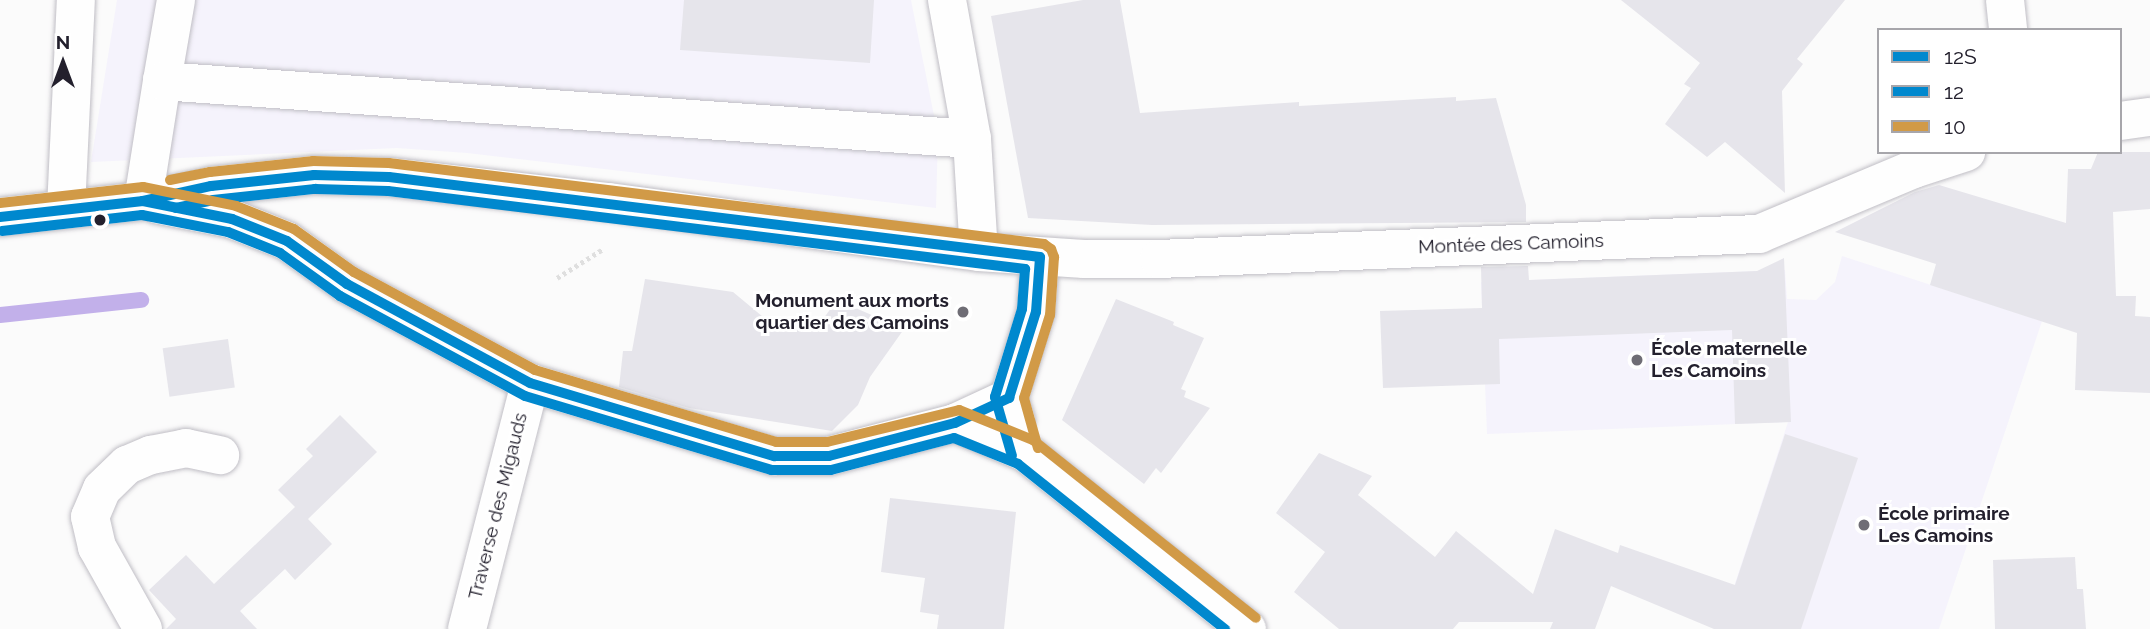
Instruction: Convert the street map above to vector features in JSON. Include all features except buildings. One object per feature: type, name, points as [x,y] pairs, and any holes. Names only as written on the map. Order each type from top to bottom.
[{"type":"street","points":[[66,209],[76,0]]},
{"type":"street","points":[[142,201],[176,0]]},
{"type":"street","points":[[947,0],[972,139],[979,252]]},
{"type":"street","points":[[2005,0],[2008,28]]},
{"type":"street","points":[[162,81],[972,139]]},
{"type":"street","points":[[2122,121],[2150,117]]},
{"type":"street","name":"Montée des Camoins","points":[[142,201],[211,186],[314,175],[389,177],[609,202],[979,252],[1040,257],[1159,259],[1759,234],[1914,169],[1960,154]]},
{"type":"street","points":[[287,242],[282,225],[283,205],[295,186],[314,175]]},
{"type":"street","points":[[0,217],[142,201],[232,219],[287,242],[346,284],[530,383],[774,456],[829,456],[955,424],[1009,398]]},
{"type":"street","points":[[1025,452],[1009,398],[1036,312],[1040,257]]},
{"type":"street","name":"Traverse des Migauds","points":[[467,629],[530,383]]},
{"type":"street","points":[[955,424],[1025,452],[1247,629]]},
{"type":"street","points":[[142,629],[97,547],[90,517],[102,489],[127,465],[151,455],[186,448],[220,455]]},
{"type":"path","points":[[557,278],[612,243]]},
{"type":"shaded area","points":[[117,0],[911,0],[938,136],[936,208],[467,153],[397,148],[91,162]]},
{"type":"shaded area","name":"École primaire Les Camoins","points":[[1842,256],[2042,321],[1939,629],[1720,629],[1788,422],[1487,434],[1481,282],[1785,270],[1787,299],[1816,300],[1835,282]]},
{"type":"waterway","points":[[0,315],[141,300]]},
{"type":"transit line","name":"10","points":[[170,180],[210,172],[313,161],[389,163],[1044,244],[1051,249],[1054,257],[1050,315],[1024,398],[1038,448]]},
{"type":"transit line","name":"12S","points":[[0,217],[143,201],[211,186],[314,175],[389,177],[1040,257]]},
{"type":"transit line","name":"10","points":[[0,203],[143,187],[236,206],[294,229],[354,272],[535,370],[776,442],[827,442],[959,410],[1033,440],[1256,618]]},
{"type":"transit line","name":"12","points":[[176,208],[213,200],[315,189],[388,191],[1025,269],[1022,309],[995,397],[1012,456]]},
{"type":"transit line","name":"12S","points":[[143,201],[232,219],[287,241],[347,284],[530,383],[774,456],[829,456],[955,423],[1009,398],[1036,312],[1040,257]]},
{"type":"transit line","name":"12","points":[[2,231],[142,215],[228,232],[280,253],[340,296],[525,396],[771,470],[831,470],[954,438],[1018,464],[1225,629]]},
{"type":"place","name":"Monument aux morts quartier des Camoins","points":[[963,312]]},
{"type":"place","name":"École maternelle Les Camoins","points":[[1637,360]]},
{"type":"place","name":"École primaire Les Camoins","points":[[1864,525]]}]
